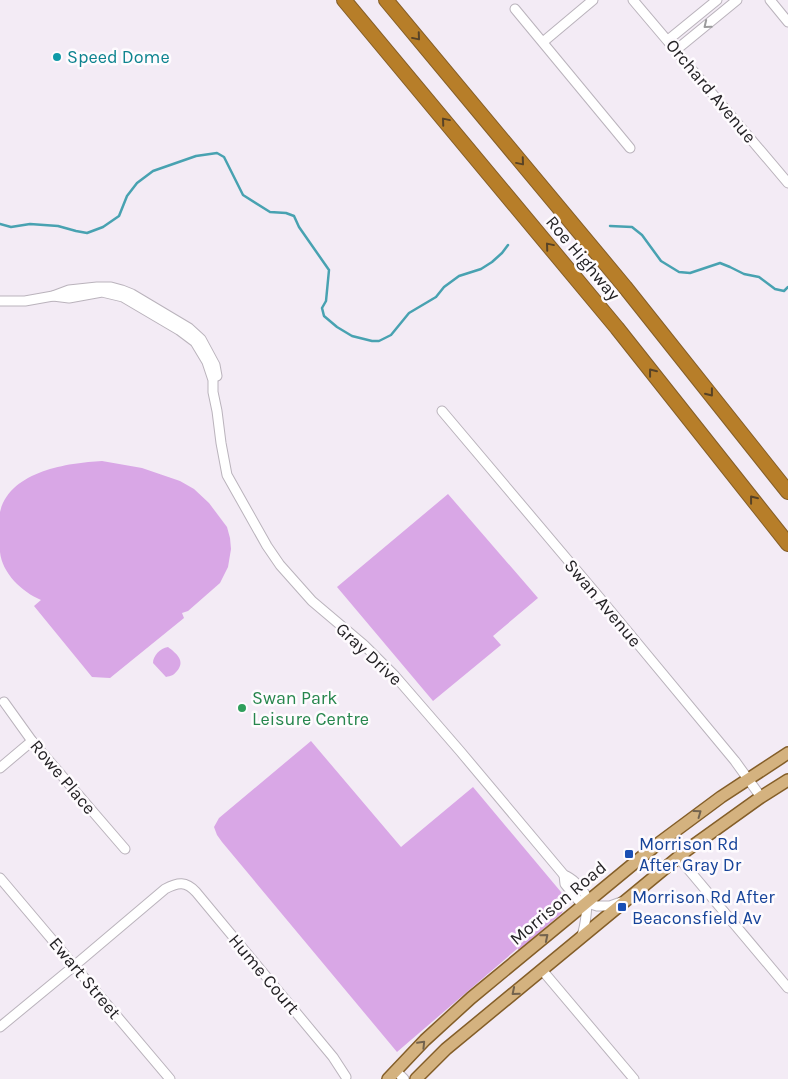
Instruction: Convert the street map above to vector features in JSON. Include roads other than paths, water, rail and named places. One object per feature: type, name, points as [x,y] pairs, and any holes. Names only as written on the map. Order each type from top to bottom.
[{"type":"highway","name":"Roe Highway","points":[[344,0],[611,321],[788,544]]},
{"type":"highway","name":"Roe Highway","points":[[386,0],[625,287],[788,492]]},
{"type":"main road","name":"Morrison Road","points":[[396,1076],[425,1040],[471,998],[655,846],[695,816],[788,753]]},
{"type":"main road","points":[[416,1079],[446,1049],[678,857],[761,797],[788,780]]},
{"type":"street","points":[[543,42],[593,0]]},
{"type":"street","name":"Orchard Avenue","points":[[633,0],[788,183]]},
{"type":"street","points":[[668,40],[717,0]]},
{"type":"street","points":[[676,50],[737,0]]},
{"type":"street","points":[[770,0],[788,22]]},
{"type":"street","points":[[515,9],[630,148]]},
{"type":"street","name":"Gray Drive","points":[[0,301],[25,301],[53,296],[69,290],[111,287],[132,294],[189,328],[201,339],[215,365],[218,381],[217,411],[227,475],[267,546],[280,565],[312,601],[366,647],[395,676],[564,875],[565,884],[578,900],[586,903]]},
{"type":"street","name":"Swan Avenue","points":[[442,411],[735,761],[761,797]]},
{"type":"street","name":"Rowe Place","points":[[4,702],[32,740],[125,849]]},
{"type":"street","points":[[0,768],[32,740]]},
{"type":"street","points":[[678,857],[788,988]]},
{"type":"street","name":"Ewart Street","points":[[0,878],[170,1079]]},
{"type":"street","name":"Hume Court","points":[[74,966],[165,889],[174,884],[183,883],[196,892],[333,1057],[346,1077]]},
{"type":"street","points":[[582,935],[586,919],[586,903],[596,906],[610,906],[625,900]]},
{"type":"street","points":[[0,1027],[74,966]]},
{"type":"street","points":[[542,970],[634,1079]]},
{"type":"waterway","points":[[0,224],[11,227],[30,224],[58,226],[87,233],[103,227],[119,216],[127,196],[137,183],[153,171],[196,156],[217,153],[224,157],[243,195],[270,212],[286,213],[294,216],[299,227],[329,270],[326,301],[322,308],[324,316],[352,336],[372,341],[379,341],[391,335],[409,313],[436,297],[444,287],[459,276],[481,269],[492,262],[508,245]]},
{"type":"waterway","points":[[610,226],[632,227],[642,235],[661,261],[679,272],[690,273],[720,263],[744,274],[759,277],[775,289],[784,291],[788,287]]},
{"type":"place","name":"Speed Dome","points":[[57,57]]},
{"type":"place","name":"Swan Park Leisure Centre","points":[[242,708]]},
{"type":"place","name":"Morrison Rd After Gray Dr","points":[[629,854]]},
{"type":"place","name":"Morrison Rd After Beaconsfield Av","points":[[622,907]]}]
